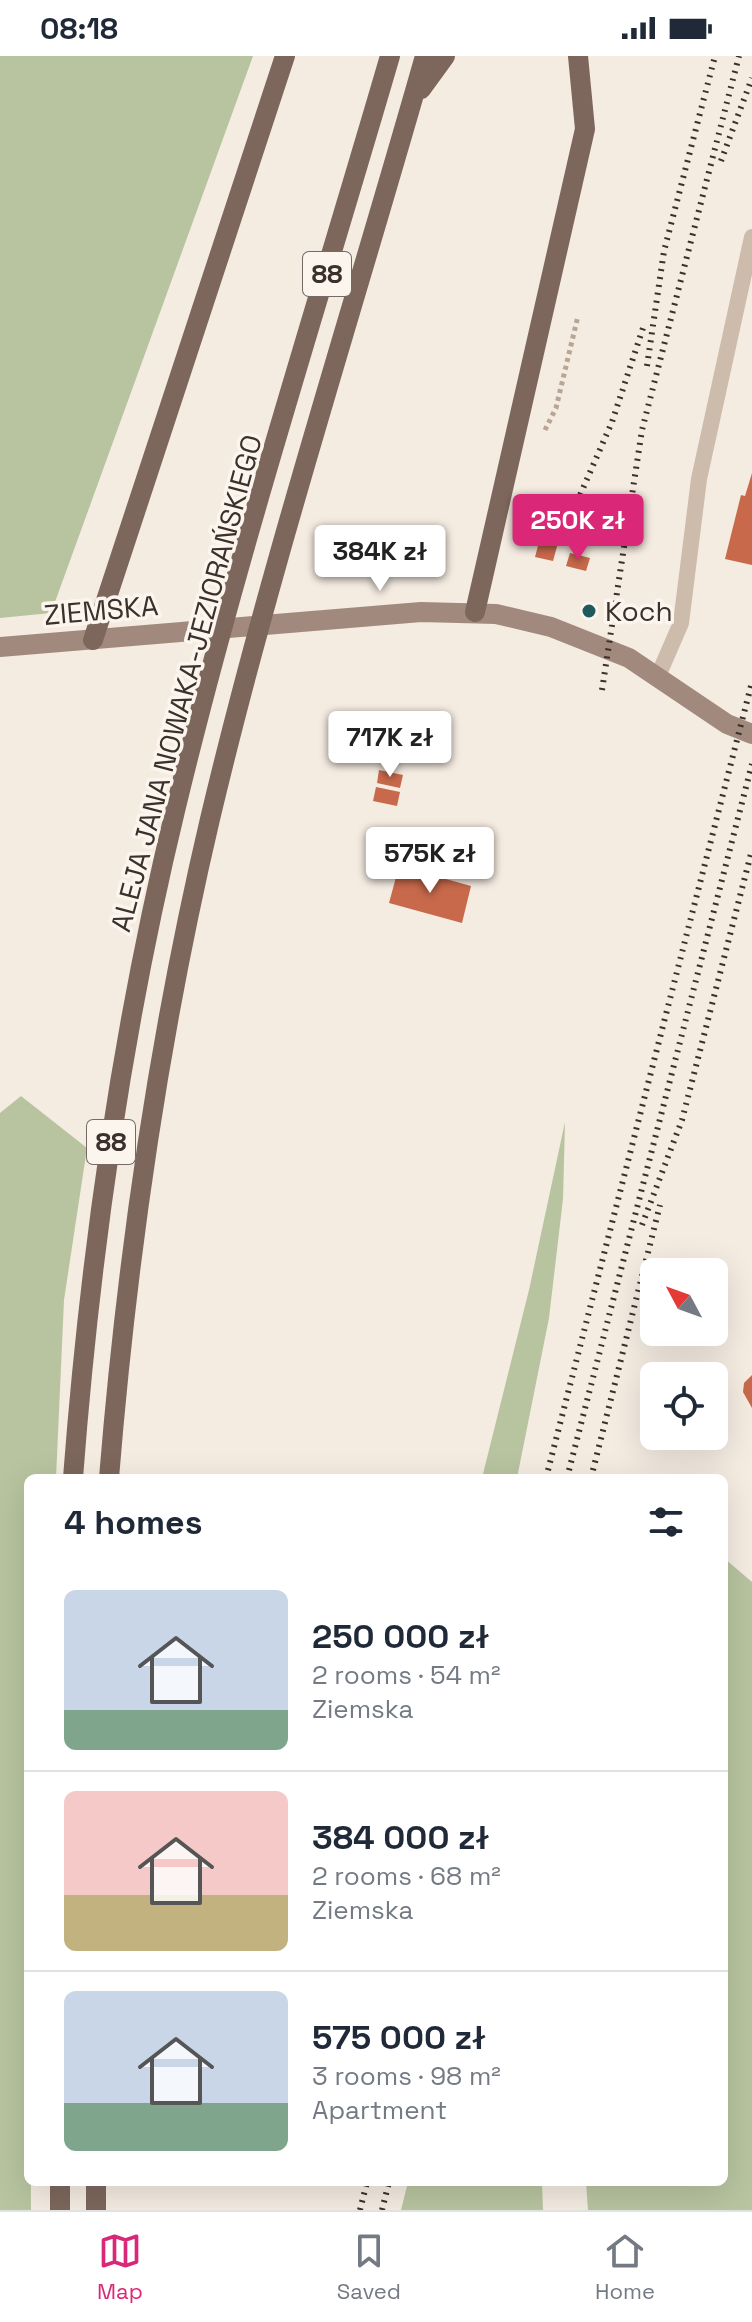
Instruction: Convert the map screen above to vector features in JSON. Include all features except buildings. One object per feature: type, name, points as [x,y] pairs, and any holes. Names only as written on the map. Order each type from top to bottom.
[{"type":"main road","points":[[93,640],[285,56]]},
{"type":"main road","name":"ALEJA JANA NOWAKA-JEZIORAŃSKIEGO","points":[[73,1474],[83,1354],[101,1201],[139,977],[175,810],[227,614],[390,56]]},
{"type":"main road","name":"ALEJA JANA NOWAKA-JEZIORAŃSKIEGO","points":[[109,1474],[136,1210],[177,970],[210,819],[264,611],[425,56]]},
{"type":"main road","points":[[412,102],[445,56]]},
{"type":"main road","points":[[475,612],[585,129],[578,56]]},
{"type":"main road","points":[[60,2186],[60,2210]]},
{"type":"main road","points":[[96,2186],[96,2210]]},
{"type":"street","name":"ZIEMSKA","points":[[0,647],[301,620],[475,612],[516,618],[563,631],[629,658],[727,724],[752,734]]},
{"type":"lane","points":[[658,676],[681,623],[699,479],[752,237]]},
{"type":"green space","points":[[0,56],[253,56],[51,613],[0,618]]},
{"type":"green space","points":[[21,1096],[87,1148],[64,1300],[56,1474],[24,1474],[24,2186],[31,2186],[31,2210],[0,2210],[0,1113]]},
{"type":"green space","points":[[565,1122],[563,1199],[549,1318],[518,1474],[483,1474],[529,1290]]},
{"type":"green space","points":[[728,1561],[752,1582],[752,2210],[588,2210],[586,2186],[728,2186]]},
{"type":"green space","points":[[407,2186],[542,2186],[543,2210],[401,2210]]},
{"type":"railway","points":[[647,366],[664,251],[715,56]]},
{"type":"railway","points":[[602,690],[642,430],[739,56]]},
{"type":"railway","points":[[721,161],[752,78]]},
{"type":"railway","points":[[577,502],[612,422],[643,328]]},
{"type":"railway","points":[[547,1474],[752,682]]},
{"type":"railway","points":[[568,1474],[752,764]]},
{"type":"railway","points":[[642,1225],[682,1120],[752,850]]},
{"type":"railway","points":[[592,1474],[660,1205]]},
{"type":"railway","points":[[360,2210],[366,2186]]},
{"type":"railway","points":[[382,2210],[388,2186]]},
{"type":"place","name":"Koch","points":[[589,611]]}]
